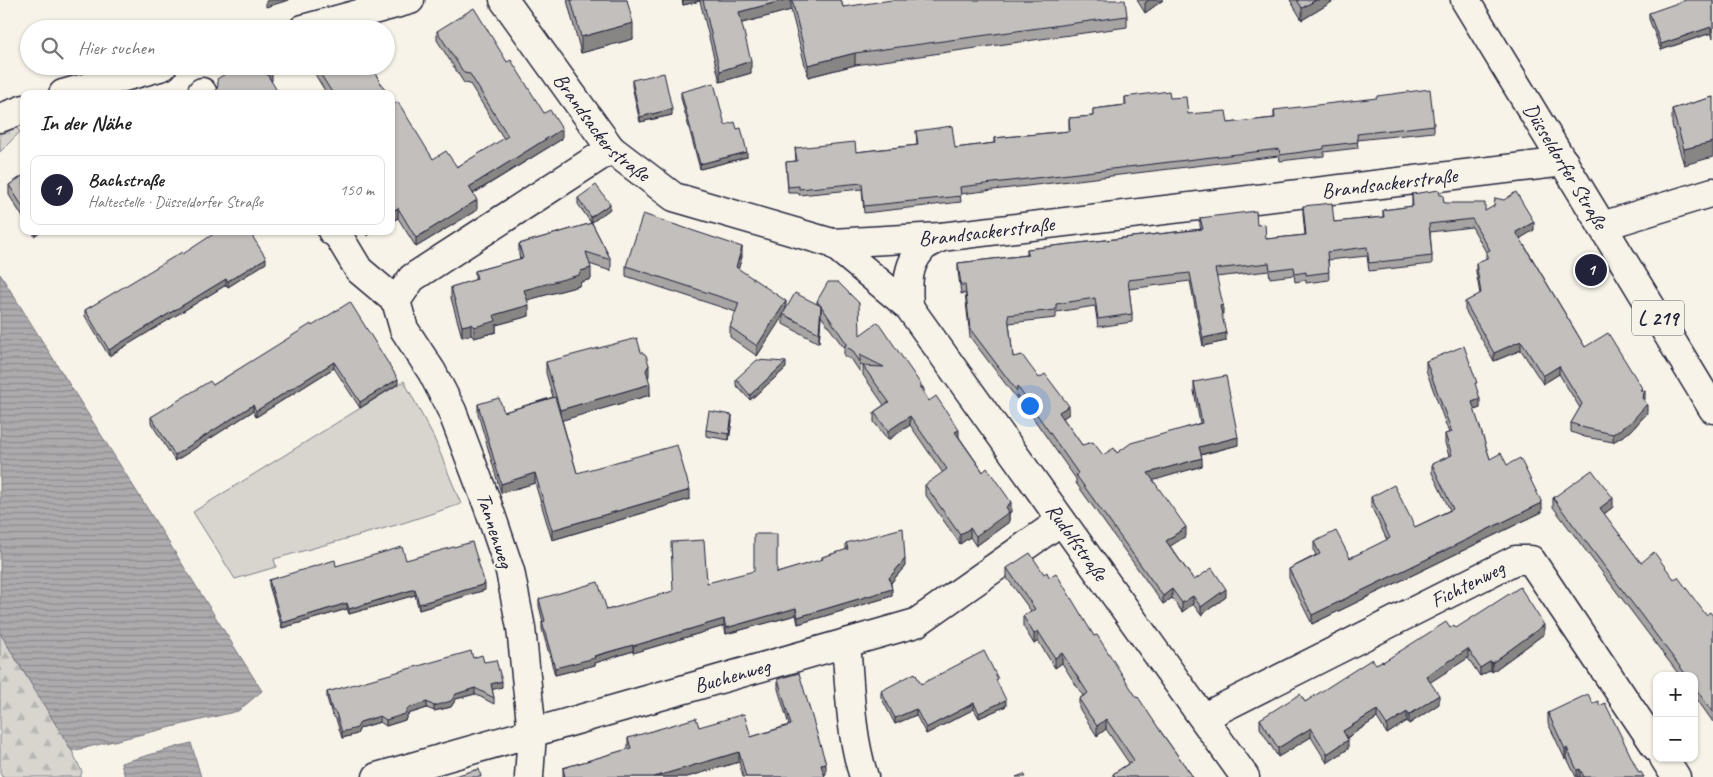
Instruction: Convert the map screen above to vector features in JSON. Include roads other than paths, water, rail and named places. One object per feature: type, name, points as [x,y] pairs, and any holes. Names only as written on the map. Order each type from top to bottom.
[{"type":"street","points":[[336,20],[410,0]]},
{"type":"street","name":"Brandsackerstraße","points":[[504,0],[611,149],[674,197],[832,243],[941,237],[1564,162]]},
{"type":"street","name":"Düsseldorfer Straße","points":[[1465,0],[1713,409]]},
{"type":"street","points":[[77,90],[131,75]]},
{"type":"street","points":[[0,118],[20,110]]},
{"type":"street","points":[[338,235],[359,270],[396,301],[412,278],[611,149]]},
{"type":"street","points":[[1602,226],[1713,192]]},
{"type":"street","points":[[909,307],[907,280],[913,264],[922,248],[941,237]]},
{"type":"street","name":"Rudolfstraße","points":[[832,243],[909,307],[1061,521],[1204,717],[1245,777]]},
{"type":"street","name":"Tannenweg","points":[[396,301],[404,329],[432,372],[452,411],[510,571],[522,628],[532,732],[530,777]]},
{"type":"street","name":"Buchenweg","points":[[376,777],[916,623],[1061,521]]},
{"type":"street","name":"Fichtenweg","points":[[1204,717],[1515,560],[1531,560],[1653,742]]},
{"type":"street","points":[[846,643],[853,728],[858,758],[864,777]]},
{"type":"street","points":[[1667,762],[1676,777]]},
{"type":"place","name":"Bachstraße","points":[[1591,270]]}]
